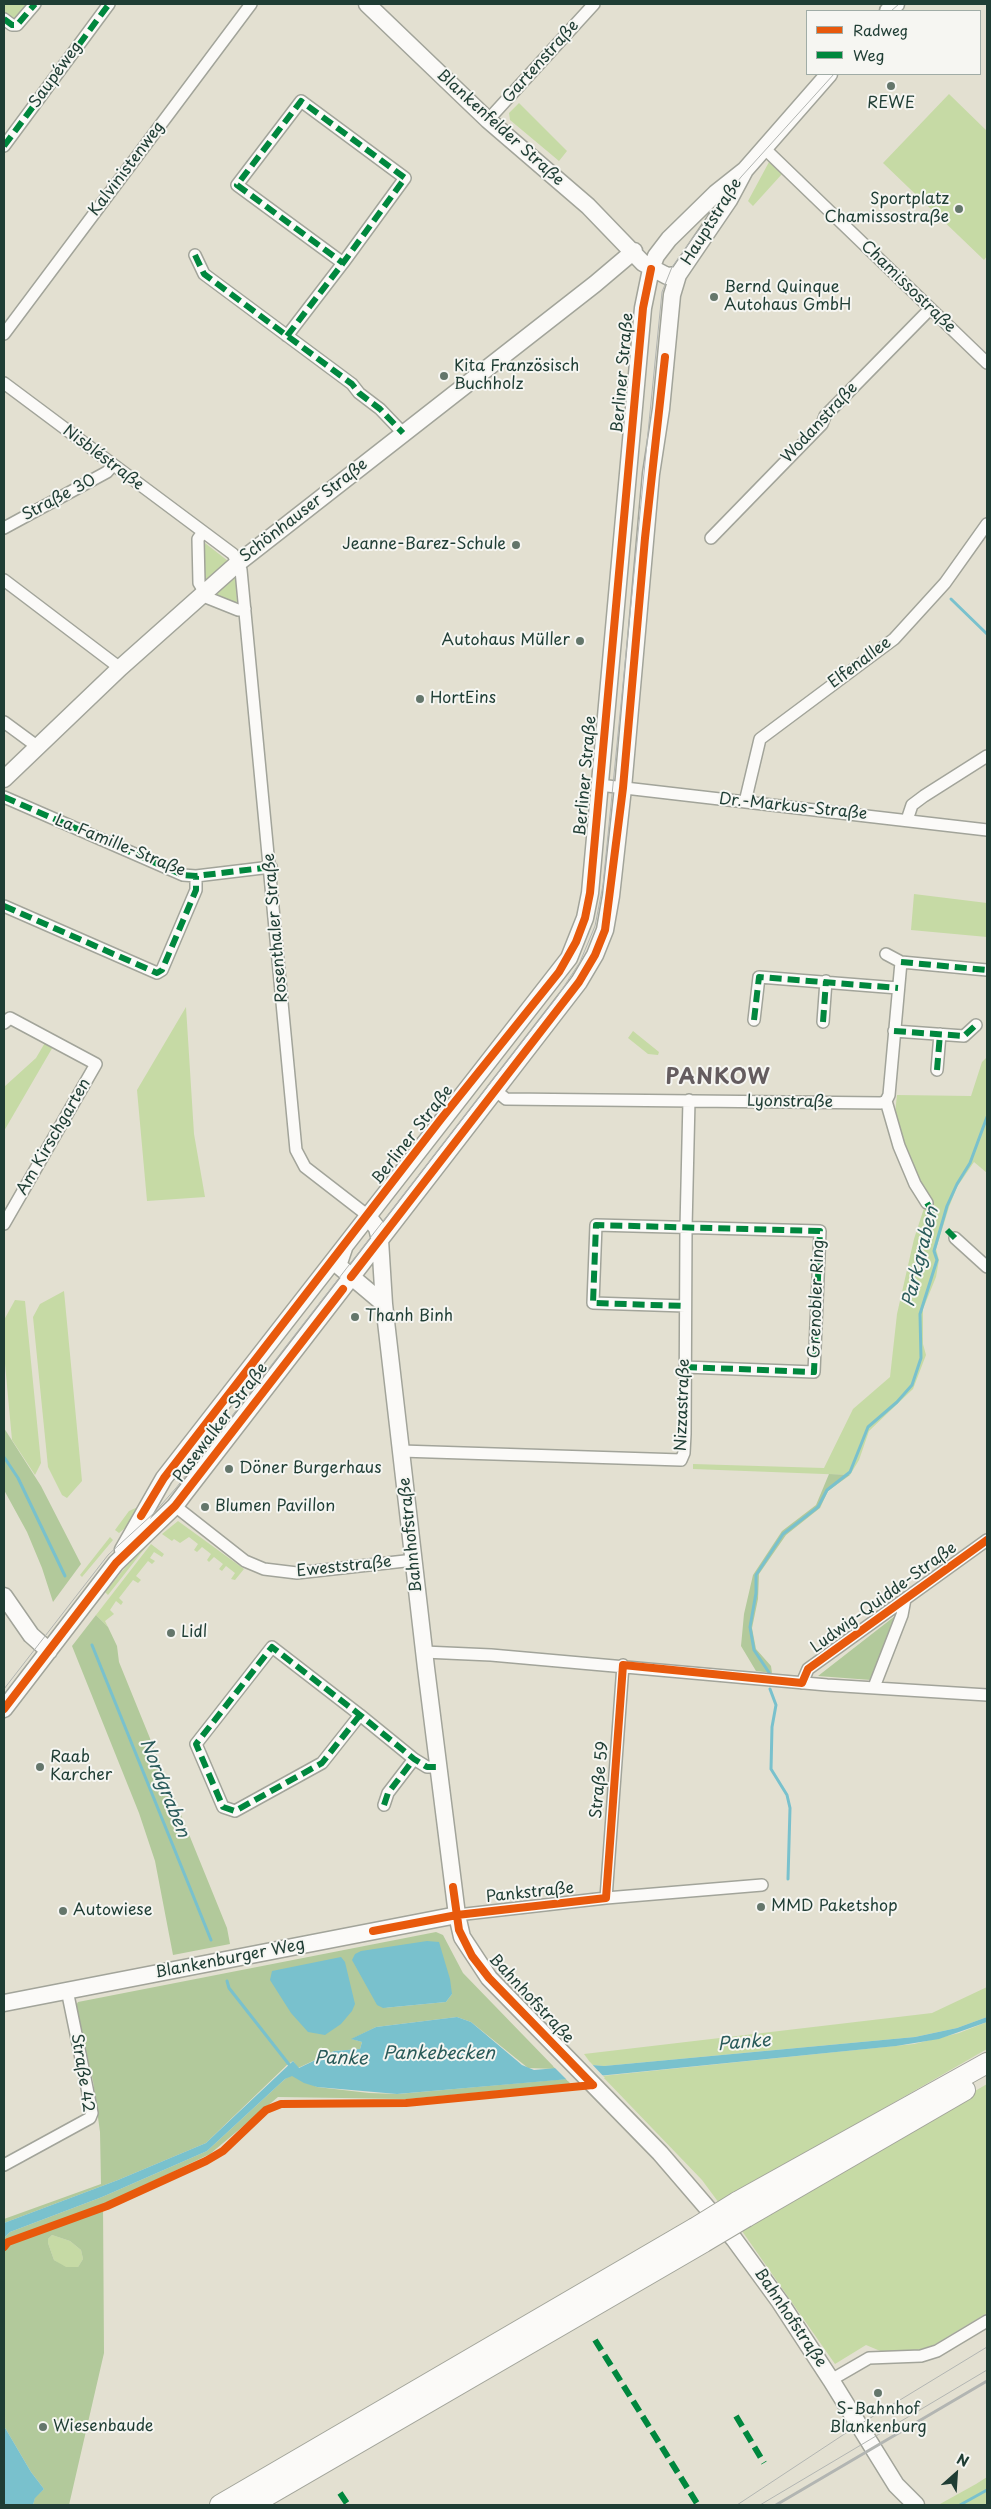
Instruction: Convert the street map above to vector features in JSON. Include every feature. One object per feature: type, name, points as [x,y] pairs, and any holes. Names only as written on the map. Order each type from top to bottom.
[{"type":"highway","points":[[251,2505],[987,2063]]},
{"type":"highway","points":[[742,2210],[987,2078]]},
{"type":"highway","points":[[220,2505],[700,2235]]},
{"type":"main road","name":"Blankenfelder Straße","points":[[367,4],[488,120],[588,206],[628,256],[654,262]]},
{"type":"main road","name":"Hauptstraße","points":[[654,262],[685,223],[745,170],[828,75]]},
{"type":"main road","name":"Hauptstraße","points":[[678,275],[729,200],[745,170]]},
{"type":"main road","name":"Schönhauser Straße","points":[[4,779],[120,668],[238,563],[628,256]]},
{"type":"main road","points":[[380,1240],[579,982],[597,950],[605,930],[623,788],[653,455],[661,409],[671,301],[678,275],[667,276],[654,262]]},
{"type":"main road","name":"Berliner Straße","points":[[367,1215],[569,958],[581,930],[587,906],[643,308],[654,262]]},
{"type":"main road","points":[[367,1215],[377,1228],[380,1240]]},
{"type":"main road","name":"Pasewalker Straße","points":[[116,1563],[154,1493],[367,1215]]},
{"type":"main road","name":"Pasewalker Straße","points":[[4,1709],[116,1563],[175,1506],[380,1240]]},
{"type":"main road","name":"Bahnhofstraße","points":[[380,1240],[384,1304],[424,1652],[457,1915],[462,1938],[480,1967],[683,2177],[734,2238],[780,2302],[831,2380],[886,2471],[907,2498],[916,2505]]},
{"type":"main road","points":[[345,1246],[339,1263],[351,1277],[384,1304]]},
{"type":"main road","points":[[239,1381],[258,1397]]},
{"type":"main road","points":[[154,1493],[175,1506]]},
{"type":"main road","points":[[4,1596],[31,1636],[49,1651]]},
{"type":"main road","name":"Blankenburger Weg","points":[[4,2003],[457,1915]]},
{"type":"street","points":[[4,19],[12,25],[17,25],[35,4]]},
{"type":"street","name":"Saupéweg","points":[[4,146],[109,4]]},
{"type":"street","name":"Kalvinistenweg","points":[[4,334],[251,4]]},
{"type":"street","name":"Gartenstraße","points":[[488,120],[594,4]]},
{"type":"street","points":[[287,336],[343,263],[405,178],[301,101],[237,185],[343,263]]},
{"type":"street","name":"Chamissostraße","points":[[764,148],[987,363]]},
{"type":"street","points":[[195,255],[204,274],[352,384],[359,393],[380,409],[403,433]]},
{"type":"street","name":"Wodanstraße","points":[[711,538],[822,424],[825,416],[930,309]]},
{"type":"street","name":"Nisbléstraße","points":[[4,383],[232,554],[238,563]]},
{"type":"street","name":"Straße 30","points":[[4,528],[107,472],[113,465]]},
{"type":"street","name":"Elfenallee","points":[[745,802],[760,739],[894,639],[945,583],[987,524]]},
{"type":"street","points":[[203,532],[198,540],[199,583],[208,598],[238,610],[245,609]]},
{"type":"street","name":"Rosenthaler Straße","points":[[238,563],[241,570],[271,867],[296,1150],[305,1167],[367,1215]]},
{"type":"street","points":[[4,580],[120,668]]},
{"type":"street","points":[[4,722],[38,747]]},
{"type":"street","points":[[907,820],[912,805],[918,800],[987,756]]},
{"type":"street","name":"Dr.-Markus-Straße","points":[[599,785],[987,830]]},
{"type":"street","name":"La Famille-Straße","points":[[4,797],[182,874],[196,876],[271,867]]},
{"type":"street","points":[[4,906],[157,974],[162,970],[196,890],[196,876]]},
{"type":"street","points":[[886,954],[901,962],[987,970]]},
{"type":"street","points":[[901,962],[889,1095],[886,1101],[890,1109],[899,1146],[915,1184],[926,1203]]},
{"type":"street","points":[[754,1020],[759,977],[898,988]]},
{"type":"street","points":[[823,1022],[826,981]]},
{"type":"street","name":"Am Kirschgarten","points":[[4,1023],[10,1018],[96,1064],[4,1224]]},
{"type":"street","points":[[894,1030],[964,1036],[976,1025]]},
{"type":"street","points":[[937,1070],[940,1034]]},
{"type":"street","name":"Lyonstraße","points":[[495,1090],[506,1099],[881,1103],[886,1101]]},
{"type":"street","name":"Nizzastraße","points":[[402,1451],[679,1461],[684,1455],[689,1100]]},
{"type":"street","points":[[685,1306],[593,1303],[596,1225],[686,1228]]},
{"type":"street","name":"Grenobler Ring","points":[[685,1367],[814,1372],[820,1231],[686,1228]]},
{"type":"street","points":[[955,1238],[987,1267]]},
{"type":"street","name":"Eweststraße","points":[[175,1506],[245,1561],[264,1569],[297,1573],[414,1560]]},
{"type":"street","name":"Ludwig-Quidde-Straße","points":[[802,1683],[808,1669],[987,1540]]},
{"type":"street","name":"Ludwig-Quidde-Straße","points":[[874,1687],[902,1615],[905,1599]]},
{"type":"street","points":[[360,1715],[322,1763],[235,1811],[224,1807],[196,1744],[272,1647],[360,1715],[414,1759],[427,1767],[438,1766]]},
{"type":"street","points":[[424,1652],[623,1665],[802,1683],[987,1695]]},
{"type":"street","name":"Straße 59","points":[[606,1898],[623,1665]]},
{"type":"street","points":[[384,1804],[388,1793],[414,1759]]},
{"type":"street","name":"Pankstraße","points":[[457,1915],[606,1898],[762,1885]]},
{"type":"street","name":"Straße 42","points":[[4,2165],[90,2118],[92,2113],[67,1990]]},
{"type":"street","points":[[831,2380],[869,2358],[921,2356],[937,2351],[987,2321]]},
{"type":"green space","points":[[4,4],[30,4],[15,21],[4,16]]},
{"type":"green space","name":"Sportplatz Chamissostraße","points":[[949,94],[987,131],[987,256],[984,260],[883,163]]},
{"type":"green space","points":[[519,103],[567,151],[559,161],[510,120],[509,113]]},
{"type":"green space","points":[[769,162],[782,174],[753,206],[748,201]]},
{"type":"green space","points":[[205,543],[228,561],[207,581],[204,579]]},
{"type":"green space","points":[[236,577],[237,603],[214,596]]},
{"type":"green space","points":[[914,894],[987,903],[987,937],[911,930]]},
{"type":"green space","points":[[186,1007],[194,1134],[205,1197],[147,1201],[137,1090]]},
{"type":"green space","points":[[633,1031],[659,1052],[658,1055],[648,1054],[628,1038]]},
{"type":"green space","points":[[46,1041],[54,1045],[4,1131],[4,1087],[36,1058]]},
{"type":"green space","points":[[987,1057],[987,1173],[974,1162],[957,1187],[949,1207],[936,1249],[939,1260],[936,1277],[923,1309],[923,1344],[926,1355],[913,1389],[869,1431],[859,1460],[850,1475],[693,1469],[693,1464],[824,1468],[853,1409],[890,1377],[897,1314],[914,1239],[925,1205],[895,1113],[897,1095],[971,1096],[982,1062]]},
{"type":"green space","points":[[64,1291],[82,1481],[67,1498],[62,1495],[48,1467],[33,1317],[40,1304]]},
{"type":"green space","points":[[15,1300],[25,1301],[41,1463],[35,1475],[12,1440],[4,1353],[4,1320]]},
{"type":"green space","points":[[4,1428],[41,1486],[81,1564],[53,1602],[42,1568],[27,1532],[4,1490]]},
{"type":"green space","points":[[829,1474],[850,1475],[828,1491],[820,1508],[786,1535],[759,1574],[758,1599],[752,1628],[756,1649],[771,1666],[772,1673],[756,1671],[741,1646],[744,1614],[753,1575],[782,1531],[816,1505]]},
{"type":"green space","points":[[138,1507],[140,1509],[135,1520],[119,1533],[115,1530],[129,1511]]},
{"type":"green space","points":[[178,1521],[244,1569],[235,1580],[231,1579],[235,1573],[226,1566],[222,1571],[219,1569],[223,1564],[214,1557],[209,1562],[207,1560],[211,1554],[202,1547],[197,1552],[194,1550],[198,1544],[189,1537],[180,1543],[174,1539],[172,1541],[162,1534]]},
{"type":"green space","points":[[110,1537],[113,1540],[82,1577],[80,1575]]},
{"type":"green space","points":[[147,1541],[149,1543],[108,1595],[105,1592]]},
{"type":"green space","points":[[151,1544],[164,1554],[162,1557],[154,1552],[150,1558],[155,1561],[152,1564],[148,1561],[136,1576],[141,1580],[138,1583],[133,1580],[119,1598],[123,1602],[121,1605],[116,1601],[110,1610],[114,1614],[105,1621],[108,1627],[96,1615]]},
{"type":"green space","points":[[96,1615],[108,1627],[117,1646],[119,1662],[227,1928],[230,1944],[173,1955],[155,1861],[139,1813],[72,1646]]},
{"type":"green space","points":[[895,1616],[871,1680],[818,1676]]},
{"type":"green space","points":[[436,1932],[443,1935],[463,1973],[556,2069],[528,2068],[471,2022],[457,2017],[376,2027],[352,2039],[362,2042],[360,2049],[334,2051],[298,2068],[293,2061],[288,2064],[206,2143],[118,2180],[4,2223],[4,2219],[101,2184],[100,2132],[93,2081],[75,2007],[78,2002]],"holes":[[[452,1994],[446,2002],[383,2008]]]},
{"type":"green space","points":[[987,1987],[987,2017],[957,2028],[915,2037],[604,2066],[592,2065],[584,2054],[932,2013]]},
{"type":"green space","points":[[987,2022],[987,2049],[719,2203],[702,2180],[602,2076],[914,2044],[959,2033]]},
{"type":"green space","points":[[292,2075],[317,2087],[369,2093],[398,2094],[566,2079],[571,2084],[406,2099],[278,2097],[210,2154],[103,2205],[104,2353],[69,2505],[33,2505],[35,2497],[44,2489],[31,2472],[4,2426],[4,2238],[10,2232],[102,2197],[207,2151],[285,2079]],"holes":[[[52,2235],[70,2241],[81,2250],[83,2259],[78,2267],[66,2267],[54,2260],[48,2243],[48,2239]]]},
{"type":"green space","points":[[987,2084],[987,2313],[932,2346],[910,2352],[885,2353],[866,2345],[835,2364],[742,2231],[753,2221]]},
{"type":"green space","points":[[52,2235],[70,2241],[81,2250],[83,2259],[78,2267],[64,2267],[54,2260],[48,2243],[48,2239]]},
{"type":"green space","points":[[987,2477],[987,2505],[940,2504],[976,2484]]},
{"type":"water","points":[[427,1941],[439,1942],[450,1979],[452,1994],[446,2002],[383,2008],[377,2005],[352,1960],[355,1954],[361,1951]]},
{"type":"water","points":[[341,1957],[345,1962],[355,2004],[352,2011],[341,2024],[325,2035],[308,2032],[291,2013],[270,1980],[272,1971]]},
{"type":"water","name":"Pankebecken","points":[[457,2017],[471,2022],[522,2065],[534,2070],[592,2065],[604,2066],[915,2037],[957,2028],[987,2017],[987,2022],[939,2039],[896,2046],[397,2094],[317,2087],[304,2083],[292,2076],[285,2079],[207,2151],[102,2197],[10,2232],[4,2238],[4,2223],[118,2180],[206,2143],[293,2061],[299,2068],[334,2051],[360,2049],[362,2042],[351,2039],[376,2027]]},
{"type":"water","points":[[4,2426],[31,2472],[44,2489],[35,2498],[33,2505],[4,2505]]},
{"type":"pier","points":[[590,2062],[605,2078],[568,2081],[553,2066]]},
{"type":"waterway","points":[[951,599],[987,634]]},
{"type":"waterway","name":"Parkgraben","points":[[770,1674],[754,1650],[750,1627],[756,1593],[756,1575],[783,1534],[818,1507],[827,1490],[850,1472],[868,1427],[897,1402],[912,1385],[921,1358],[920,1314],[937,1260],[934,1251],[947,1206],[957,1184],[970,1163],[987,1117]]},
{"type":"waterway","name":"Nordgraben","points":[[4,1457],[18,1478],[65,1576]]},
{"type":"waterway","name":"Nordgraben","points":[[92,1645],[211,1940]]},
{"type":"waterway","name":"Parkgraben","points":[[770,1689],[776,1705],[772,1727],[771,1769],[787,1795],[790,1808],[788,1879]]},
{"type":"waterway","name":"Nordgraben","points":[[227,1981],[229,1988],[291,2067]]},
{"type":"waterway","points":[[960,2505],[987,2490]]},
{"type":"tram line","points":[[892,10],[899,4]]},
{"type":"tram line","points":[[4,1689],[108,1555],[154,1513],[176,1488],[557,997],[580,962],[595,926],[603,885],[662,292],[672,267],[695,235],[741,177],[833,75]]},
{"type":"tram line","points":[[737,2505],[849,2431],[987,2347]]},
{"type":"tram line","points":[[760,2505],[987,2370]]},
{"type":"railway","points":[[776,2505],[987,2381]]},
{"type":"marked path","points":[[4,19],[12,25],[17,25],[35,4]]},
{"type":"marked path","points":[[4,146],[109,4]]},
{"type":"marked path","points":[[287,336],[343,263],[405,178],[301,101],[237,185],[343,263]]},
{"type":"marked path","points":[[195,255],[204,274],[352,384],[359,393],[380,409],[403,433]]},
{"type":"marked path","points":[[4,797],[183,875],[196,876],[271,867]]},
{"type":"marked path","points":[[4,906],[157,973],[162,970],[196,890],[196,876]]},
{"type":"marked path","points":[[901,962],[987,970]]},
{"type":"marked path","points":[[754,1020],[759,977],[898,988]]},
{"type":"marked path","points":[[823,1022],[826,981]]},
{"type":"marked path","points":[[894,1031],[964,1036],[976,1025]]},
{"type":"marked path","points":[[937,1070],[940,1034]]},
{"type":"marked path","points":[[927,1203],[934,1214]]},
{"type":"marked path","points":[[685,1306],[593,1303],[596,1225],[820,1231],[814,1372],[685,1367]]},
{"type":"marked path","points":[[947,1230],[955,1238]]},
{"type":"marked path","points":[[360,1715],[322,1763],[235,1811],[223,1807],[196,1744],[272,1647],[360,1715],[414,1759],[427,1767],[438,1767]]},
{"type":"marked path","points":[[384,1805],[388,1793],[414,1759]]},
{"type":"marked path","points":[[595,2340],[698,2505]]},
{"type":"marked path","points":[[736,2416],[764,2463]]},
{"type":"marked path","points":[[340,2493],[348,2505]]},
{"type":"cycle path","points":[[141,1516],[164,1478],[441,1119],[559,972],[576,942],[585,918],[590,893],[643,308],[651,269]]},
{"type":"cycle path","points":[[351,1277],[579,982],[595,955],[605,930],[623,788],[645,538],[665,357]]},
{"type":"cycle path","points":[[4,1709],[116,1563],[175,1506],[343,1289]]},
{"type":"cycle path","points":[[373,1931],[457,1915],[606,1898],[623,1665],[802,1683],[808,1669],[987,1540]]},
{"type":"cycle path","points":[[453,1887],[459,1930],[472,1956],[489,1978],[593,2085]]},
{"type":"cycle path","points":[[4,2247],[8,2242],[107,2206],[206,2161],[223,2151],[266,2110],[281,2104],[406,2103],[593,2085]]},
{"type":"place","name":"REWE","points":[[891,86]]},
{"type":"place","name":"Sportplatz Chamissostraße","points":[[959,209]]},
{"type":"place","name":"Bernd Quinque Autohaus GmbH","points":[[714,297]]},
{"type":"place","name":"Kita Französisch Buchholz","points":[[444,376]]},
{"type":"place","name":"Jeanne-Barez-Schule","points":[[516,545]]},
{"type":"place","name":"Autohaus Müller","points":[[580,641]]},
{"type":"place","name":"HortEins","points":[[420,699]]},
{"type":"place","name":"Thanh Binh","points":[[355,1317]]},
{"type":"place","name":"Döner Burgerhaus","points":[[229,1469]]},
{"type":"place","name":"Blumen Pavillon","points":[[205,1507]]},
{"type":"place","name":"Lidl","points":[[171,1633]]},
{"type":"place","name":"Raab Karcher","points":[[40,1767]]},
{"type":"place","name":"MMD Paketshop","points":[[761,1907]]},
{"type":"place","name":"Autowiese","points":[[63,1911]]},
{"type":"place","name":"S-Bahnhof Blankenburg","points":[[878,2393]]},
{"type":"place","name":"Wiesenbaude","points":[[43,2427]]},
{"type":"district","name":"PANKOW","points":[[718,1078]]},
{"type":"water label","name":"Panke","points":[[744,2043]]},
{"type":"water label","name":"Panke","points":[[341,2059]]}]
